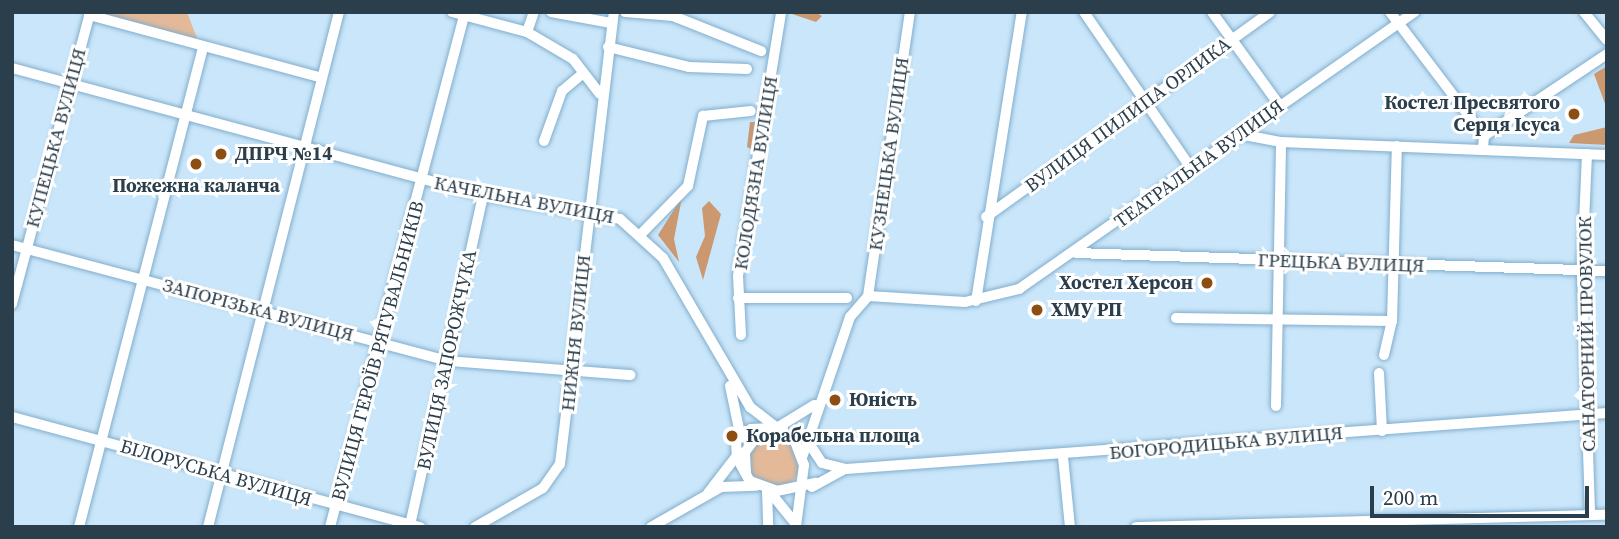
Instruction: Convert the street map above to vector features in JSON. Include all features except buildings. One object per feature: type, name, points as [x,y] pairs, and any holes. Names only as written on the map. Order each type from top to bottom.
[{"type":"street","points":[[208,527],[339,12]]},
{"type":"street","points":[[452,12],[527,32],[568,55],[600,94]]},
{"type":"street","points":[[527,32],[534,12]]},
{"type":"street","points":[[551,12],[613,18]]},
{"type":"street","points":[[625,12],[673,16],[761,51]]},
{"type":"street","name":"КОЛОДЯЗНА ВУЛИЦЯ","points":[[741,335],[738,298],[781,12]]},
{"type":"street","name":"КУЗНЕЦЬКА ВУЛИЦЯ","points":[[868,296],[910,12]]},
{"type":"street","points":[[976,301],[986,217],[1022,12]]},
{"type":"street","points":[[1084,12],[1147,100],[1191,168]]},
{"type":"street","points":[[1212,12],[1280,106]]},
{"type":"street","name":"ВУЛИЦЯ ПИЛИПА ОРЛИКА","points":[[986,217],[1270,12]]},
{"type":"street","points":[[1390,12],[1484,136],[1483,149]]},
{"type":"street","name":"ТЕАТРАЛЬНА ВУЛИЦЯ","points":[[868,296],[976,301],[1019,289],[1076,253],[1191,168],[1415,12]]},
{"type":"street","points":[[1584,12],[1607,40]]},
{"type":"street","points":[[90,13],[203,48],[321,78]]},
{"type":"street","name":"КУПЕЦЬКА ВУЛИЦЯ","points":[[12,304],[90,13]]},
{"type":"street","name":"ВУЛИЦЯ ГЕРОЇВ РЯТУВАЛЬНИКІВ","points":[[330,527],[376,342],[424,180],[465,14]]},
{"type":"street","name":"НИЖНЯ ВУЛИЦЯ","points":[[475,527],[526,500],[558,471],[573,371],[591,210],[600,94],[613,18]]},
{"type":"street","points":[[608,47],[689,66],[747,69]]},
{"type":"street","points":[[79,527],[203,48]]},
{"type":"street","points":[[1484,136],[1607,54]]},
{"type":"street","name":"КАЧЕЛЬНА ВУЛИЦЯ","points":[[12,68],[483,195],[591,210],[642,233]]},
{"type":"street","points":[[544,141],[562,91],[582,74]]},
{"type":"street","points":[[751,111],[704,116],[688,186],[642,233],[723,363],[803,456]]},
{"type":"street","points":[[1239,134],[1281,142],[1607,155]]},
{"type":"street","points":[[1276,406],[1281,142]]},
{"type":"street","points":[[1384,355],[1392,321],[1397,146]]},
{"type":"street","name":"САНАТОРНИЙ ПРОВУЛОК","points":[[1587,154],[1582,270],[1590,515]]},
{"type":"street","name":"ВУЛИЦЯ ЗАПОРОЖЧУКА","points":[[415,526],[483,195]]},
{"type":"street","name":"ЗАПОРІЗЬКА ВУЛИЦЯ","points":[[12,245],[448,361],[630,375]]},
{"type":"street","name":"ГРЕЦЬКА ВУЛИЦЯ","points":[[1076,253],[1607,271]]},
{"type":"street","points":[[796,527],[803,456],[818,400],[855,306],[868,296]]},
{"type":"street","points":[[738,298],[847,298]]},
{"type":"street","points":[[1176,318],[1278,324],[1392,321]]},
{"type":"street","points":[[723,363],[742,452],[756,485]]},
{"type":"street","points":[[1379,373],[1382,431]]},
{"type":"street","points":[[651,527],[708,493],[742,452],[818,400]]},
{"type":"street","name":"БОГОРОДИЦЬКА ВУЛИЦЯ","points":[[803,456],[828,467],[846,469],[1063,457],[1607,413]]},
{"type":"street","name":"БІЛОРУСЬКА ВУЛИЦЯ","points":[[12,417],[415,526]]},
{"type":"street","points":[[807,440],[828,467]]},
{"type":"street","points":[[1063,457],[1070,527]]},
{"type":"street","name":"БОГОРОДИЦЬКА ВУЛИЦЯ","points":[[798,503],[816,483],[846,469]]},
{"type":"street","points":[[767,491],[787,489],[800,480]]},
{"type":"street","name":"БОГОРОДИЦЬКА ВУЛИЦЯ","points":[[800,480],[816,483]]},
{"type":"street","points":[[708,493],[756,485],[788,507],[796,527]]},
{"type":"street","points":[[767,491],[768,527]]},
{"type":"street","points":[[1136,527],[1607,514]]},
{"type":"shaded area","points":[[96,12],[187,12],[198,41]]},
{"type":"shaded area","points":[[786,12],[815,12],[822,16],[816,22]]},
{"type":"shaded area","points":[[1607,66],[1607,109],[1594,74]]},
{"type":"shaded area","points":[[750,122],[758,122],[753,150],[747,147]]},
{"type":"shaded area","points":[[1607,127],[1607,145],[1569,143],[1574,135]]},
{"type":"shaded area","points":[[682,197],[674,239],[679,262],[658,235]]},
{"type":"shaded area","points":[[709,201],[721,214],[703,280],[696,257],[705,236],[702,208]]},
{"type":"shaded area","name":"Корабельна площа","points":[[775,436],[785,438],[793,444],[799,452],[799,472],[793,480],[785,486],[775,488],[765,486],[757,480],[751,472],[749,462],[751,452],[757,444],[765,438]]},
{"type":"place","name":"Костел Пресвятого Серця Ісуса","points":[[1574,114]]},
{"type":"place","name":"ДПРЧ №14","points":[[221,154]]},
{"type":"place","name":"Пожежна каланча","points":[[196,164]]},
{"type":"place","name":"Хостел Херсон","points":[[1207,283]]},
{"type":"place","name":"ХМУ РП","points":[[1037,310]]},
{"type":"place","name":"Юність","points":[[835,400]]},
{"type":"place","name":"Корабельна площа","points":[[732,436]]}]
